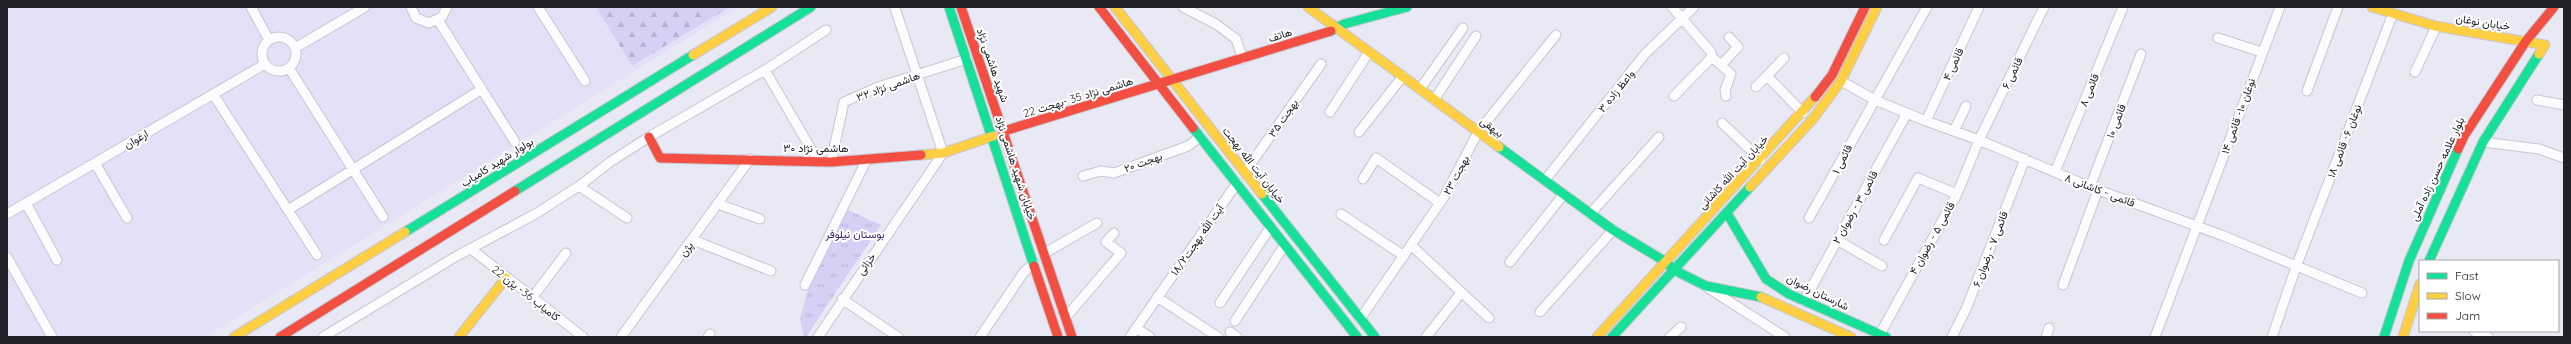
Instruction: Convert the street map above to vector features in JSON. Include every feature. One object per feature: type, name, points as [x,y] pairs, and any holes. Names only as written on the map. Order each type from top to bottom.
[{"type":"main road","name":"بولوار شهید کامیاب","points":[[234,337],[772,7]]},
{"type":"main road","points":[[280,337],[812,7]]},
{"type":"main road","name":"خیابان شهید هاشمی نژاد","points":[[949,7],[993,136],[1058,337]]},
{"type":"main road","name":"شهید هاشمی نژاد","points":[[961,7],[986,85],[1004,131]]},
{"type":"main road","points":[[1099,7],[1352,335]]},
{"type":"main road","name":"خیابان آیت الله بهجت","points":[[1115,7],[1374,337]]},
{"type":"main road","name":"بیهقی","points":[[1308,7],[1590,214],[1613,230],[1666,262],[1674,270]]},
{"type":"main road","name":"هاتف","points":[[1159,85],[1337,29],[1344,24],[1407,7]]},
{"type":"main road","name":"خیابان آیت الله کاشانی","points":[[1597,337],[1803,113],[1832,75],[1865,7]]},
{"type":"main road","points":[[1612,337],[1812,120],[1841,81],[1877,7]]},
{"type":"main road","name":"خیابان نوغان","points":[[2372,7],[2392,16],[2436,27],[2545,45],[2483,142]]},
{"type":"main road","name":"بلوار علامه حسن زاده آملی","points":[[2384,337],[2409,261],[2440,187],[2464,136],[2526,41],[2554,7]]},
{"type":"main road","name":"هاشمی نژاد 35 -بهجت 22","points":[[1004,131],[1159,85]]},
{"type":"main road","name":"خیابان شهید هاشمی نژاد","points":[[1004,131],[1072,337]]},
{"type":"main road","name":"هاشمی نژاد ۳۰","points":[[649,137],[660,158],[831,162],[943,153],[993,136]]},
{"type":"main road","points":[[2428,260],[2483,142]]},
{"type":"main road","points":[[2440,187],[2449,188],[2458,194]]},
{"type":"main road","name":"شارستان رضوان","points":[[1726,213],[1766,279],[1789,294],[1883,336]]},
{"type":"main road","points":[[1674,270],[1706,286],[1753,294],[1851,337]]},
{"type":"main road","points":[[459,337],[506,278]]},
{"type":"main road","points":[[2402,337],[2419,287]]},
{"type":"street","points":[[250,7],[269,40]]},
{"type":"street","points":[[295,48],[365,7]]},
{"type":"street","points":[[411,7],[413,14],[420,20],[429,23],[438,20],[445,14],[447,7]]},
{"type":"street","points":[[538,7],[585,81]]},
{"type":"street","points":[[1182,7],[1216,24],[1236,38],[1243,59]]},
{"type":"street","points":[[1672,7],[1711,52],[1712,57],[1722,64],[1731,74],[1725,90],[1726,96]]},
{"type":"street","name":"واعظ زاده ۳","points":[[1545,180],[1645,54],[1694,7]]},
{"type":"street","name":"قائمی ۱","points":[[1809,218],[1927,7]]},
{"type":"street","name":"قائمی ۴","points":[[1926,121],[1979,7]]},
{"type":"street","name":"قائمی ۶","points":[[1979,140],[2044,7]]},
{"type":"street","name":"نوغان ۱۰- قائمی ۱۴","points":[[2155,337],[2280,7]]},
{"type":"street","points":[[2307,91],[2338,7]]},
{"type":"street","points":[[895,8],[943,153]]},
{"type":"street","name":"قائمی ۸","points":[[2055,172],[2123,8]]},
{"type":"street","name":"نوغان ۶- قائمی ۱۸","points":[[2272,337],[2296,266],[2392,16]]},
{"type":"street","points":[[438,20],[514,142]]},
{"type":"street","points":[[2415,72],[2436,27]]},
{"type":"street","points":[[1420,89],[1463,28]]},
{"type":"street","points":[[324,337],[471,249],[537,213],[579,186],[610,162],[649,137],[764,70],[826,30]]},
{"type":"street","name":"بهجت ۲۳","points":[[1360,319],[1440,203],[1478,132],[1556,34]]},
{"type":"street","points":[[1434,100],[1476,36]]},
{"type":"street","points":[[277,37],[286,38],[295,48],[295,61],[289,68],[276,72],[265,64],[262,51],[269,40],[277,37]]},
{"type":"street","points":[[1722,64],[1738,47],[1729,37]]},
{"type":"street","points":[[2218,38],[2262,52]]},
{"type":"street","points":[[1330,112],[1370,52]]},
{"type":"street","name":"قائمی ۱۰","points":[[2063,285],[2094,189],[2141,54]]},
{"type":"street","points":[[1674,96],[1712,57]]},
{"type":"street","name":"هاشمی نژاد ۳۲","points":[[831,162],[844,102],[878,87],[967,58]]},
{"type":"street","points":[[1756,87],[1784,58]]},
{"type":"street","name":"ارغوان","points":[[7,214],[265,64]]},
{"type":"street","name":"بهجت ۳۵","points":[[1245,172],[1320,64]]},
{"type":"street","points":[[289,68],[383,217]]},
{"type":"street","points":[[764,70],[818,161]]},
{"type":"street","points":[[1359,132],[1403,76]]},
{"type":"street","points":[[1767,76],[1803,113]]},
{"type":"street","name":"قائمی - کاشانی ۸","points":[[1841,81],[1875,100],[1926,121],[1979,140],[2094,189],[2197,226],[2362,293]]},
{"type":"street","points":[[288,210],[482,90]]},
{"type":"street","points":[[213,94],[317,255]]},
{"type":"street","points":[[2537,100],[2564,105]]},
{"type":"street","points":[[1954,131],[1966,106]]},
{"type":"street","name":"قائمی ۳ - رضوان ۲","points":[[1804,301],[1907,113]]},
{"type":"street","points":[[1722,123],[1761,160]]},
{"type":"street","points":[[1590,214],[1659,136]]},
{"type":"street","name":"بهجت ۲۰","points":[[1083,176],[1101,171],[1114,173],[1188,146],[1200,137]]},
{"type":"street","name":"قائمی ۵ - رضوان ۴","points":[[1883,336],[1957,194],[1979,140]]},
{"type":"street","points":[[2483,142],[2539,149],[2564,158]]},
{"type":"street","name":"خزائی","points":[[818,337],[842,299],[943,153]]},
{"type":"street","points":[[1363,179],[1376,158],[1440,203]]},
{"type":"street","name":"پژن","points":[[621,337],[693,240],[750,159]]},
{"type":"street","points":[[805,285],[867,159]]},
{"type":"street","name":"قائمی ۷ - رضوان ۶","points":[[1952,337],[1966,309],[2025,159]]},
{"type":"street","points":[[95,163],[128,218]]},
{"type":"street","points":[[1884,240],[1918,178],[1957,194]]},
{"type":"street","name":"آیت الله بهجت۱۸/۲","points":[[1130,337],[1237,184]]},
{"type":"street","points":[[579,186],[627,218]]},
{"type":"street","points":[[1510,262],[1564,194]]},
{"type":"street","points":[[26,203],[57,260]]},
{"type":"street","points":[[718,204],[760,219]]},
{"type":"street","points":[[1341,214],[1404,256]]},
{"type":"street","points":[[1044,253],[1097,223]]},
{"type":"street","points":[[1220,303],[1270,228]]},
{"type":"street","points":[[1540,312],[1613,230]]},
{"type":"street","points":[[1066,317],[1121,253],[1106,242],[1114,233]]},
{"type":"street","points":[[693,240],[770,271]]},
{"type":"street","points":[[1837,240],[1882,266]]},
{"type":"street","points":[[1411,245],[1489,318]]},
{"type":"street","points":[[1234,321],[1284,246]]},
{"type":"street","name":"کامیاب 36- پژن 22","points":[[471,249],[582,337]]},
{"type":"street","points":[[532,298],[566,253]]},
{"type":"street","points":[[7,257],[52,337]]},
{"type":"street","points":[[980,337],[1024,272],[1034,263]]},
{"type":"street","points":[[1706,286],[1785,337]]},
{"type":"street","points":[[1426,337],[1461,293]]},
{"type":"street","points":[[1157,297],[1218,337]]},
{"type":"street","points":[[842,299],[898,337]]},
{"type":"street","points":[[1670,337],[1681,327]]},
{"type":"street","points":[[1136,328],[1150,337]]},
{"type":"street","points":[[2476,332],[2489,337]]},
{"type":"shaded area","points":[[7,7],[738,7],[205,337],[7,337]]},
{"type":"green space","points":[[596,7],[730,7],[632,66]]},
{"type":"green space","name":"بوستان نیلوفر","points":[[848,210],[881,225],[806,337],[804,337],[800,319],[809,286]]},
{"type":"traffic: fast","points":[[515,191],[811,7]]},
{"type":"traffic: fast","points":[[949,7],[1034,266]]},
{"type":"traffic: fast","points":[[1331,31],[1344,24],[1407,7]]},
{"type":"traffic: fast","points":[[2429,260],[2483,142],[2539,54]]},
{"type":"traffic: fast","points":[[405,232],[693,55]]},
{"type":"traffic: fast","points":[[1193,128],[1357,337]]},
{"type":"traffic: fast","points":[[1499,147],[1613,230],[1666,262],[1674,270],[1706,286],[1761,297]]},
{"type":"traffic: fast","points":[[2384,337],[2409,261],[2458,149]]},
{"type":"traffic: fast","points":[[1612,337],[1750,187]]},
{"type":"traffic: fast","points":[[1262,194],[1375,337]]},
{"type":"traffic: fast","points":[[1727,213],[1766,279],[1789,294],[1886,337]]},
{"type":"traffic: slow","points":[[693,55],[772,7]]},
{"type":"traffic: slow","points":[[1115,7],[1262,194]]},
{"type":"traffic: slow","points":[[1308,7],[1499,147]]},
{"type":"traffic: slow","points":[[1750,187],[1812,120],[1841,81],[1877,7]]},
{"type":"traffic: slow","points":[[2372,7],[2435,26],[2545,45],[2539,54]]},
{"type":"traffic: slow","points":[[1597,337],[1815,97]]},
{"type":"traffic: slow","points":[[921,155],[943,153],[993,136]]},
{"type":"traffic: slow","points":[[234,337],[405,232]]},
{"type":"traffic: slow","points":[[459,337],[506,278]]},
{"type":"traffic: slow","points":[[2403,337],[2419,287]]},
{"type":"traffic: slow","points":[[1761,297],[1851,337]]},
{"type":"traffic: jam","points":[[961,7],[1072,337]]},
{"type":"traffic: jam","points":[[1099,7],[1193,128]]},
{"type":"traffic: jam","points":[[1815,97],[1832,75],[1865,7]]},
{"type":"traffic: jam","points":[[2458,149],[2464,136],[2526,41],[2554,7]]},
{"type":"traffic: jam","points":[[1004,131],[1331,31]]},
{"type":"traffic: jam","points":[[649,137],[660,158],[831,162],[921,155]]},
{"type":"traffic: jam","points":[[280,337],[515,191]]},
{"type":"traffic: jam","points":[[1034,266],[1058,337]]}]
